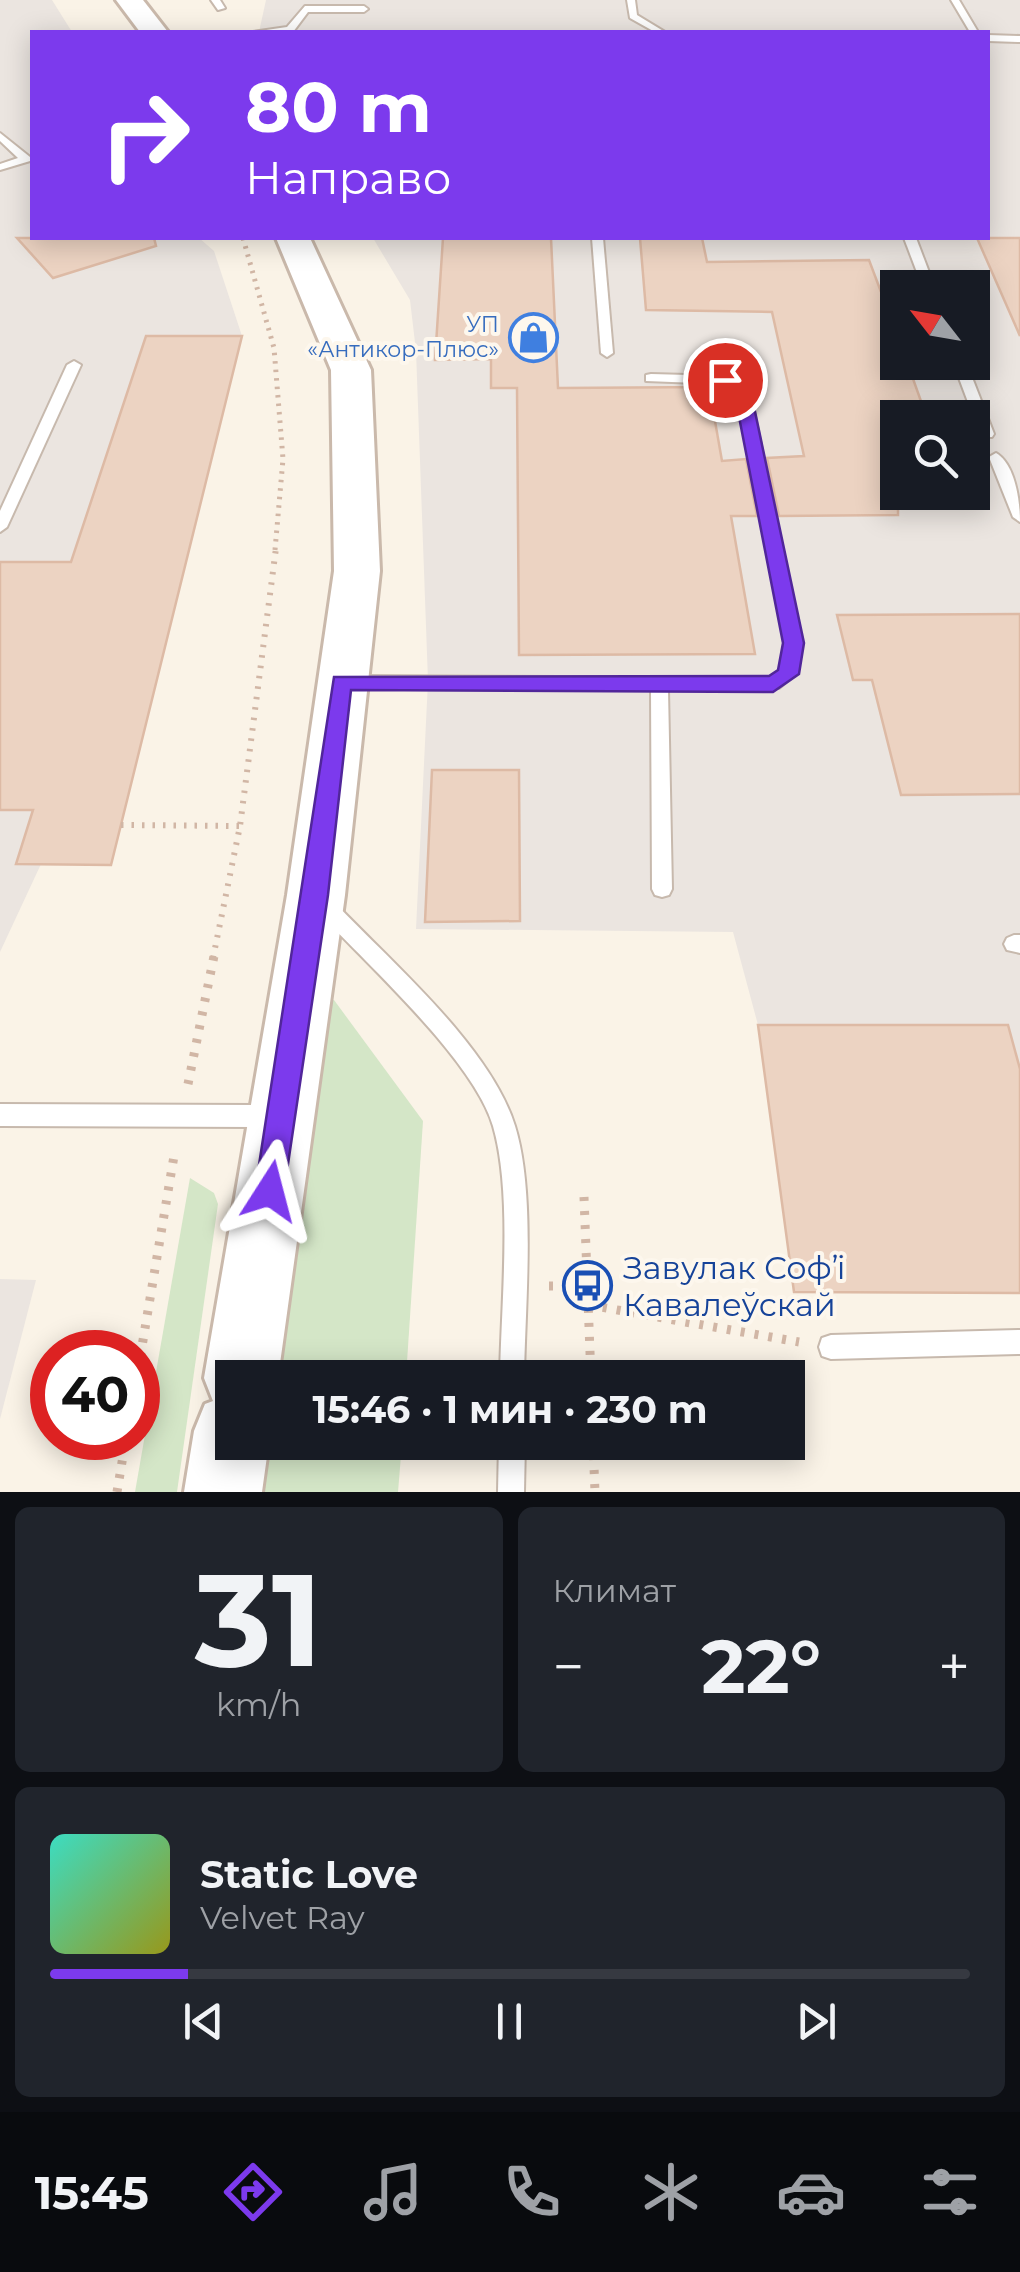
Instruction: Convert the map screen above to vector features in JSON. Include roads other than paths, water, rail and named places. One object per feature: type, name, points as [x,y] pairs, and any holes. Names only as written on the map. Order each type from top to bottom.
[{"type":"street","points":[[129,0],[152,30]]},
{"type":"street","points":[[244,1360],[316,895],[357,571],[351,370],[294,240]]},
{"type":"street","points":[[223,1492],[228,1460]]},
{"type":"lane","points":[[630,0],[633,16],[650,30]]},
{"type":"lane","points":[[956,0],[973,30]]},
{"type":"lane","points":[[290,30],[305,10],[364,9]]},
{"type":"lane","points":[[990,38],[1020,39]]},
{"type":"lane","points":[[0,136],[26,158],[0,167]]},
{"type":"lane","points":[[597,240],[608,353]]},
{"type":"lane","points":[[911,240],[922,270]]},
{"type":"lane","points":[[0,527],[74,366]]},
{"type":"lane","points":[[341,682],[773,684],[788,674],[794,643],[742,388],[725,380],[652,378]]},
{"type":"lane","points":[[996,457],[1020,517]]},
{"type":"lane","points":[[659,683],[662,889]]},
{"type":"lane","points":[[316,895],[464,1059],[496,1107],[504,1128],[510,1180],[512,1360]]},
{"type":"lane","points":[[0,1115],[281,1117]]},
{"type":"lane","points":[[831,1347],[1020,1342]]},
{"type":"lane","points":[[512,1460],[512,1492]]},
{"type":"place","name":"УП «Антикор-Плюс»","points":[[534,337]]},
{"type":"place","name":"Завулак Софʼі Кавалеўскай","points":[[588,1286]]}]
